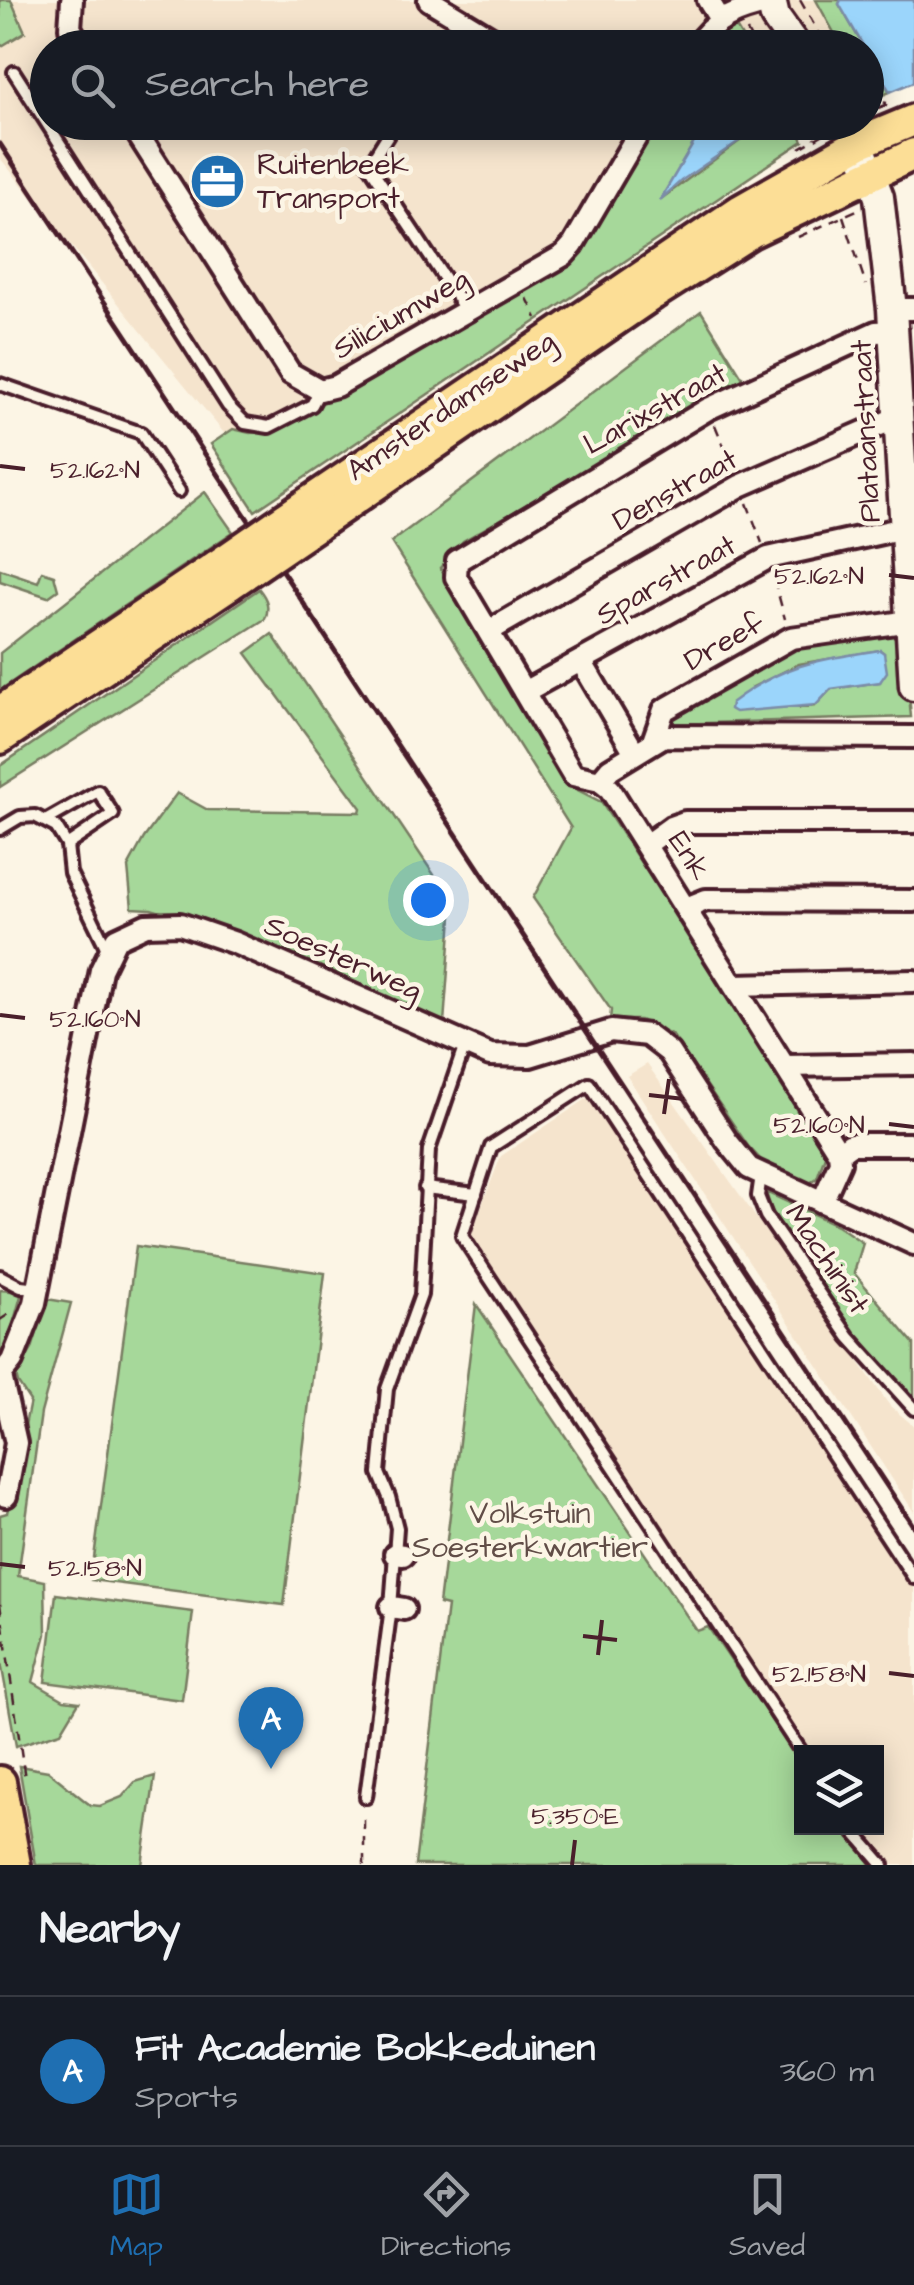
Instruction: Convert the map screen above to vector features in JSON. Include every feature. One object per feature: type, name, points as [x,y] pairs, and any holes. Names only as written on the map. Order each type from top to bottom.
[{"type":"main road","name":"Amsterdamseweg","points":[[0,738],[224,574],[844,140]]},
{"type":"main road","name":"Amsterdamseweg","points":[[312,514],[750,232],[914,154]]},
{"type":"main road","name":"Amsterdamseweg","points":[[0,712],[224,574]]},
{"type":"main road","points":[[13,1786],[15,1865]]},
{"type":"street","points":[[71,30],[72,0]]},
{"type":"street","points":[[429,0],[478,30]]},
{"type":"street","points":[[708,0],[721,20]]},
{"type":"street","points":[[707,30],[738,10],[771,1],[775,18],[784,30]]},
{"type":"street","name":"Siliciumweg","points":[[141,140],[290,373],[320,390],[336,386],[564,254],[574,245],[632,140]]},
{"type":"street","name":"Plataanstraat","points":[[859,140],[878,197],[900,316],[898,417],[914,686]]},
{"type":"street","name":"Larixstraat","points":[[457,561],[708,410],[876,332],[900,316]]},
{"type":"street","name":"Denstraat","points":[[489,631],[740,486],[898,417]]},
{"type":"street","name":"Sparstraat","points":[[524,692],[768,558],[904,528]]},
{"type":"street","name":"Enk","points":[[457,561],[456,577],[573,775],[600,780],[610,789],[839,1152]]},
{"type":"street","name":"Dreef","points":[[653,741],[664,710],[791,638],[912,629]]},
{"type":"street","points":[[581,661],[635,753]]},
{"type":"street","name":"Dreef","points":[[600,780],[610,769],[664,736],[914,736]]},
{"type":"street","points":[[646,845],[671,827],[686,822],[914,822]]},
{"type":"street","points":[[686,908],[706,900],[914,900]]},
{"type":"street","name":"Soesterweg","points":[[108,951],[116,939],[134,929],[161,923],[180,924],[235,943],[465,1046],[510,1057],[530,1056],[611,1031],[647,1035],[668,1052],[749,1168],[914,1244]]},
{"type":"street","points":[[6,1496],[16,1442],[0,1376],[19,1346],[32,1314],[108,951]]},
{"type":"street","points":[[735,985],[914,981]]},
{"type":"street","points":[[786,1066],[914,1064]]},
{"type":"street","points":[[822,1202],[840,1162],[839,1152],[851,1144],[914,1144]]},
{"type":"lane","points":[[455,30],[461,20]]},
{"type":"lane","points":[[14,72],[30,97]]},
{"type":"lane","points":[[58,140],[228,406],[245,424],[269,427],[312,404],[320,390]]},
{"type":"lane","points":[[385,140],[369,165],[466,311]]},
{"type":"lane","points":[[0,384],[141,433],[179,490]]},
{"type":"lane","points":[[47,820],[98,790],[114,814],[67,845]]},
{"type":"lane","points":[[0,829],[20,817],[47,820],[56,827],[67,845],[70,873],[108,951]]},
{"type":"lane","points":[[366,1797],[398,1608],[398,1528],[379,1473],[388,1389],[421,1294],[425,1188],[432,1135],[465,1046]]},
{"type":"lane","points":[[797,1745],[462,1236],[491,1147],[589,1084],[914,1578]]},
{"type":"lane","name":"Machinist","points":[[761,1174],[757,1187],[766,1216],[850,1337],[914,1409]]},
{"type":"lane","points":[[425,1188],[476,1194]]},
{"type":"lane","points":[[0,1276],[37,1290]]},
{"type":"lane","points":[[857,1835],[882,1865]]},
{"type":"path","points":[[800,0],[817,30]]},
{"type":"path","points":[[844,218],[871,298],[900,316]]},
{"type":"path","points":[[528,300],[535,313]]},
{"type":"path","points":[[708,410],[768,558],[791,638]]},
{"type":"path","points":[[0,1604],[13,1786]]},
{"type":"path","points":[[364,1865],[366,1797]]},
{"type":"shaded area","points":[[0,0],[914,0],[884,59],[884,30],[30,30],[30,140],[663,140],[609,233],[254,470],[0,158]]},
{"type":"shaded area","points":[[647,1064],[890,1406],[914,1426],[914,1512],[627,1076]]},
{"type":"shaded area","points":[[591,1096],[914,1582],[914,1865],[889,1865],[863,1835],[884,1835],[884,1745],[802,1745],[468,1241],[501,1156]]},
{"type":"green space","points":[[0,0],[11,0],[25,32],[0,47]]},
{"type":"green space","points":[[816,0],[841,0],[839,4],[854,30],[833,30]]},
{"type":"green space","points":[[648,140],[696,140],[661,199],[741,140],[803,140],[255,511],[211,444],[233,429],[250,433],[274,430],[568,259]]},
{"type":"green space","points":[[701,311],[744,380],[463,541],[440,568],[570,786],[601,802],[828,1147],[817,1178],[810,1183],[763,1162],[748,1146],[673,1036],[640,1020],[610,1020],[611,1010],[533,898],[571,828],[391,542]]},
{"type":"green space","points":[[205,492],[233,532],[0,690],[0,653]]},
{"type":"green space","points":[[0,569],[38,582],[42,571],[54,575],[58,590],[48,597],[0,581]]},
{"type":"green space","points":[[259,589],[267,603],[265,619],[0,787],[0,766]]},
{"type":"green space","points":[[903,628],[911,717],[673,724],[670,721],[802,640]],"holes":[[[880,650],[884,653],[880,682],[831,689],[815,706],[800,708],[753,687],[799,664]]]},
{"type":"green space","points":[[272,634],[453,903],[444,1023],[218,929],[151,909],[132,908],[128,867],[177,793],[208,810],[360,812],[361,808],[246,653]]},
{"type":"green space","points":[[766,1192],[837,1225],[863,1243],[854,1273],[914,1344],[914,1399],[807,1272]]},
{"type":"green space","points":[[136,1246],[325,1273],[284,1605],[91,1580]]},
{"type":"green space","points":[[0,1290],[22,1292],[0,1356]]},
{"type":"green space","points":[[47,1299],[71,1303],[41,1413],[18,1576],[45,1581],[46,1634],[33,1682],[64,1700],[79,1702],[61,1732],[16,1746],[0,1657],[0,1515],[7,1513],[30,1401],[16,1375],[32,1349]]},
{"type":"green space","name":"Volkstuin Soesterkwartier","points":[[476,1304],[697,1631],[708,1627],[794,1753],[794,1835],[851,1835],[872,1865],[415,1865],[447,1606],[439,1604]]},
{"type":"green space","points":[[56,1594],[193,1612],[182,1700],[45,1682]]},
{"type":"green space","points":[[19,1766],[48,1771],[90,1805],[100,1806],[122,1797],[135,1782],[155,1776],[142,1865],[36,1865]]},
{"type":"water","points":[[841,0],[914,0],[914,82],[890,92],[884,82],[884,30],[854,30],[839,4]]},
{"type":"water","points":[[695,140],[741,140],[681,181],[660,200]]},
{"type":"water","points":[[880,650],[887,672],[880,682],[831,689],[816,705],[735,712],[730,709],[731,703],[784,672]]},
{"type":"railway","points":[[0,144],[914,1527]]},
{"type":"place","name":"Ruitenbeek Transport","points":[[218,182]]},
{"type":"place","name":"Fit Academie Bokkeduinen","points":[[271,1769]]}]
